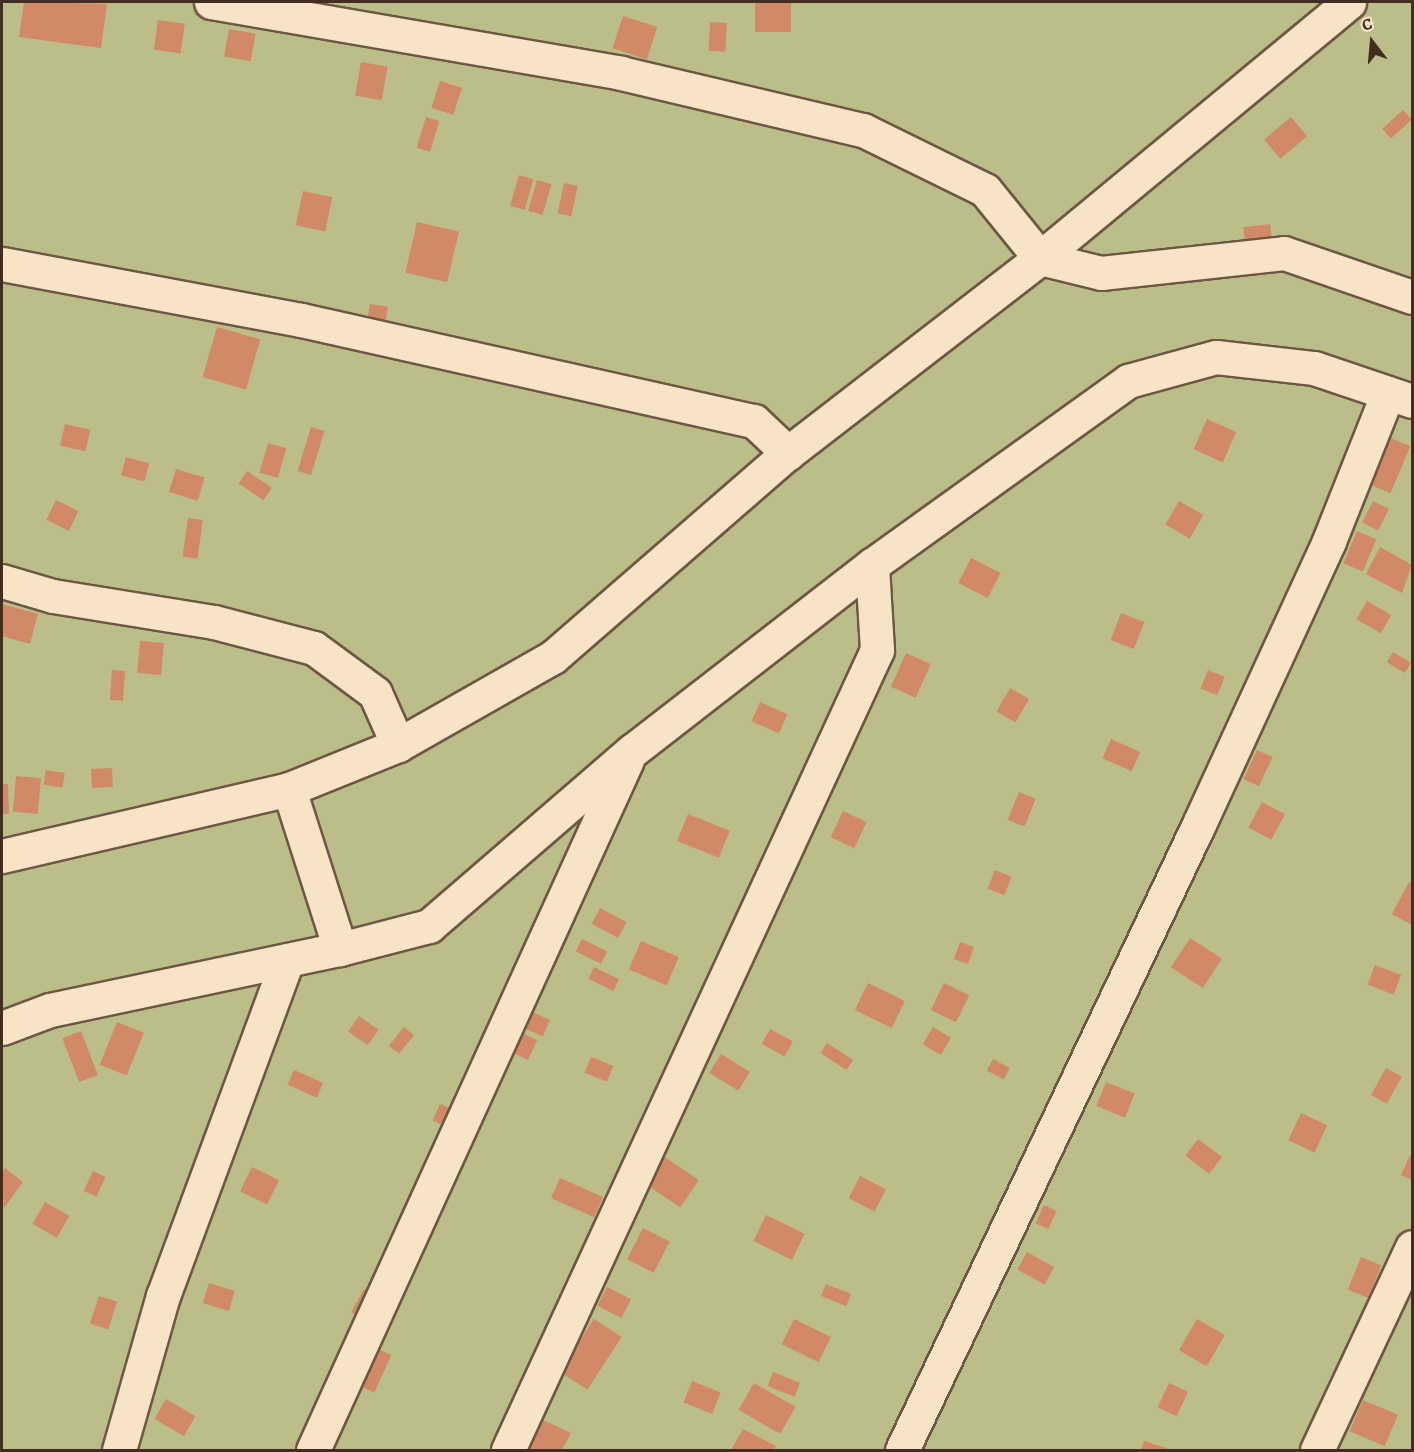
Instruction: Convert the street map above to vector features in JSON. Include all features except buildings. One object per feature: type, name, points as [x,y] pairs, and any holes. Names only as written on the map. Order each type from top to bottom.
[{"type":"street","points":[[211,2],[621,73],[864,130],[985,190],[1040,258],[1101,273],[1284,253],[1413,297]]},
{"type":"street","points":[[2,856],[289,789],[399,745],[553,657],[788,453],[1040,258],[1316,11],[1349,2]]},
{"type":"street","points":[[2,264],[302,320],[754,421],[788,453]]},
{"type":"street","points":[[2,1028],[50,1010],[340,949],[429,926],[632,751],[872,565],[1128,381],[1216,357],[1314,368],[1400,397],[1329,541],[1199,824],[902,1450]]},
{"type":"street","points":[[508,1450],[877,650],[872,565]]},
{"type":"street","points":[[2,581],[53,596],[214,622],[314,648],[375,693],[399,745]]},
{"type":"street","points":[[313,1450],[632,751]]},
{"type":"street","points":[[289,789],[340,949]]},
{"type":"street","points":[[119,1450],[163,1296],[287,960]]},
{"type":"street","points":[[1317,1450],[1413,1247]]},
{"type":"green space","points":[[2,2],[1412,2],[1412,1450],[2,1450]]}]
